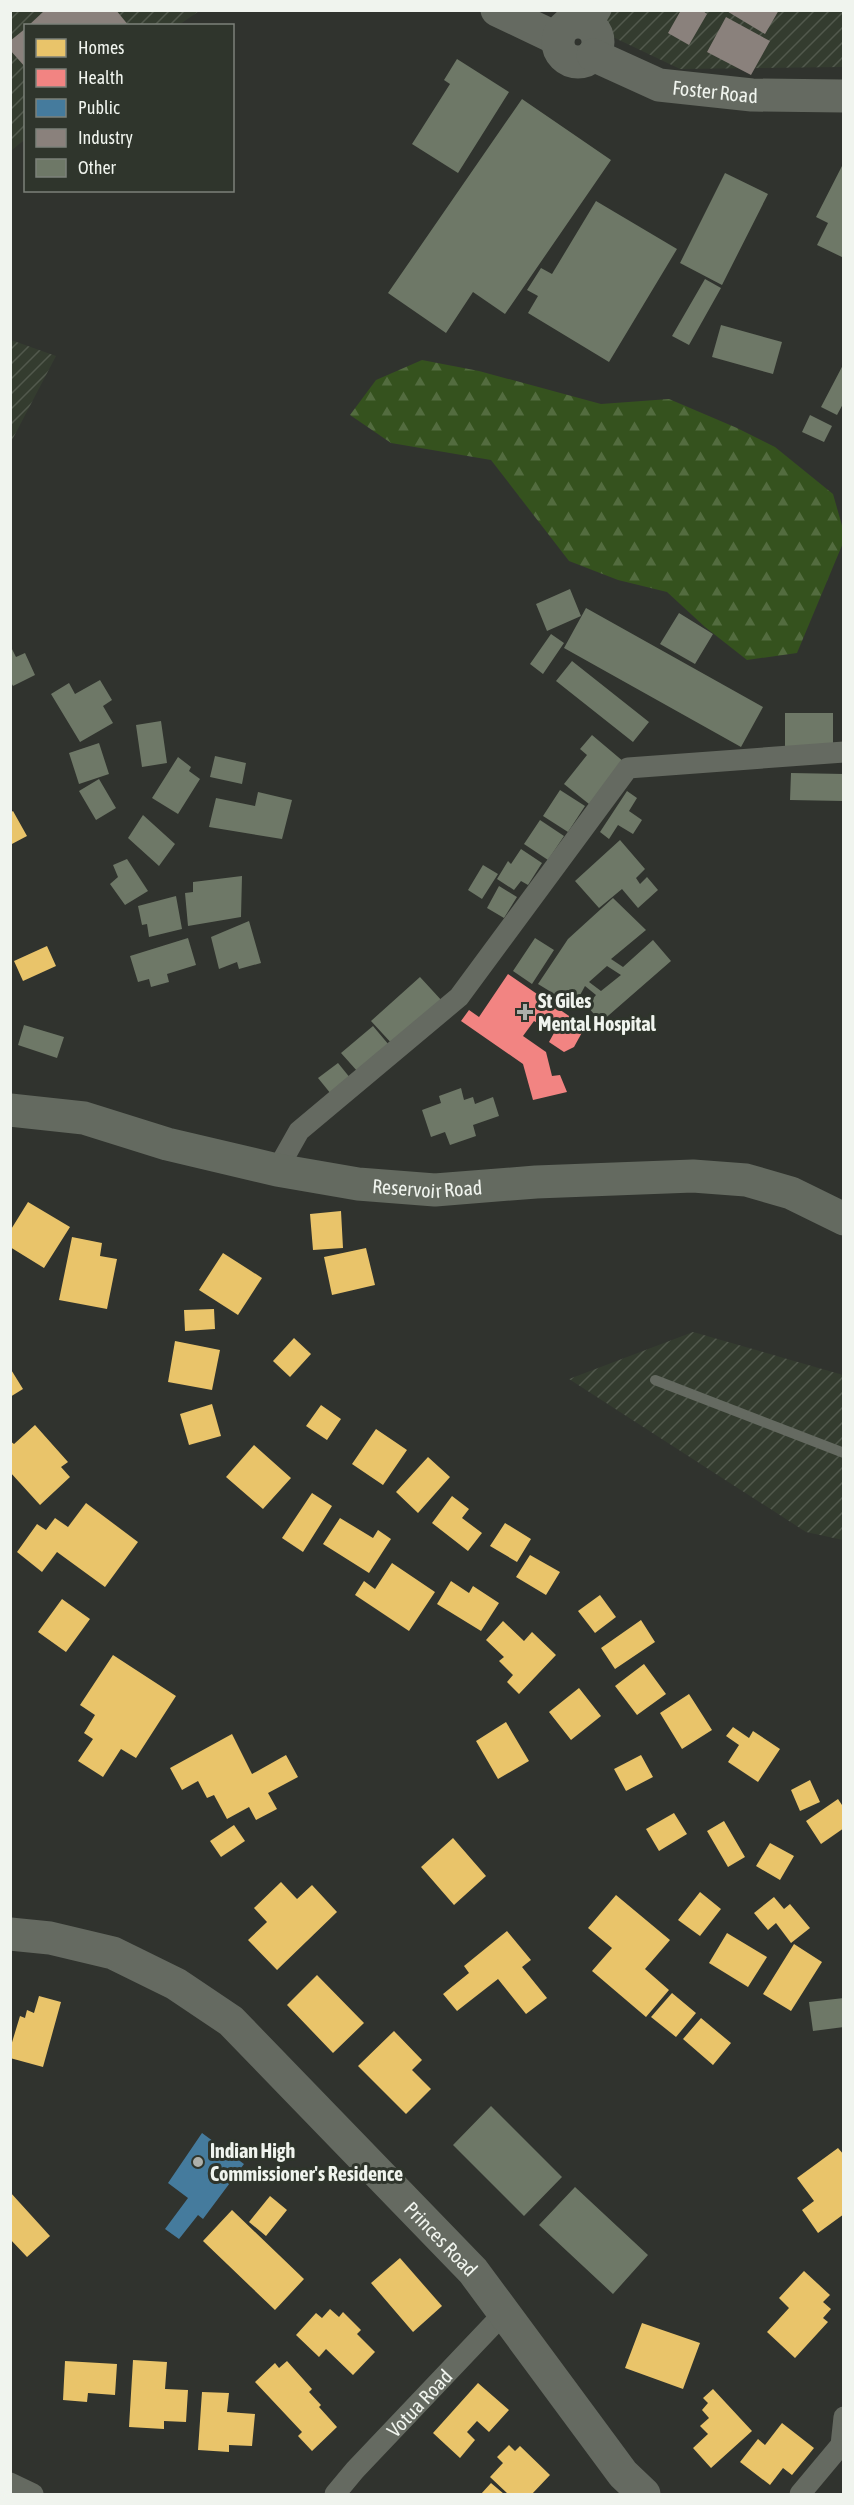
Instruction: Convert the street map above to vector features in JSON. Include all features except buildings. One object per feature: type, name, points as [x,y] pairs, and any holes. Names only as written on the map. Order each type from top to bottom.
[{"type":"highway","name":"Reservoir Road","points":[[10,1110],[84,1118],[167,1144],[277,1170],[358,1184],[435,1190],[536,1182],[693,1176],[746,1180],[791,1193],[843,1219]]},
{"type":"main road","points":[[497,10],[558,39],[560,51],[570,60],[582,62],[595,31]]},
{"type":"main road","name":"Foster Road","points":[[595,31],[659,85],[752,96],[843,96]]},
{"type":"main road","name":"Princes Road","points":[[10,1934],[50,1938],[113,1953],[176,1984],[231,2021],[473,2271],[623,2474],[644,2494]]},
{"type":"street","points":[[277,1170],[298,1131],[459,997],[628,768],[843,752]]},
{"type":"street","name":"Votua Road","points":[[335,2494],[505,2312]]},
{"type":"street","points":[[800,2494],[841,2445],[843,2417]]},
{"type":"street","points":[[10,2483],[33,2494]]},
{"type":"lane","points":[[656,1380],[843,1453]]},
{"type":"shaded area","points":[[11,11],[199,11],[180,24],[24,24],[24,140],[11,151]]},
{"type":"shaded area","points":[[558,11],[843,11],[843,67],[680,69]]},
{"type":"shaded area","points":[[10,340],[56,356],[11,442]]},
{"type":"shaded area","points":[[693,1332],[843,1375],[843,1540],[806,1532],[569,1379]]},
{"type":"green space","points":[[422,360],[479,371],[601,404],[669,399],[775,447],[833,494],[843,529],[843,543],[797,653],[747,660],[705,627],[667,592],[618,580],[569,561],[491,460],[391,443],[350,415],[376,380]]},
{"type":"place","name":"St Giles Mental Hospital","points":[[525,1012]]},
{"type":"place","name":"Indian High Commissioner's Residence","points":[[198,2162]]}]
